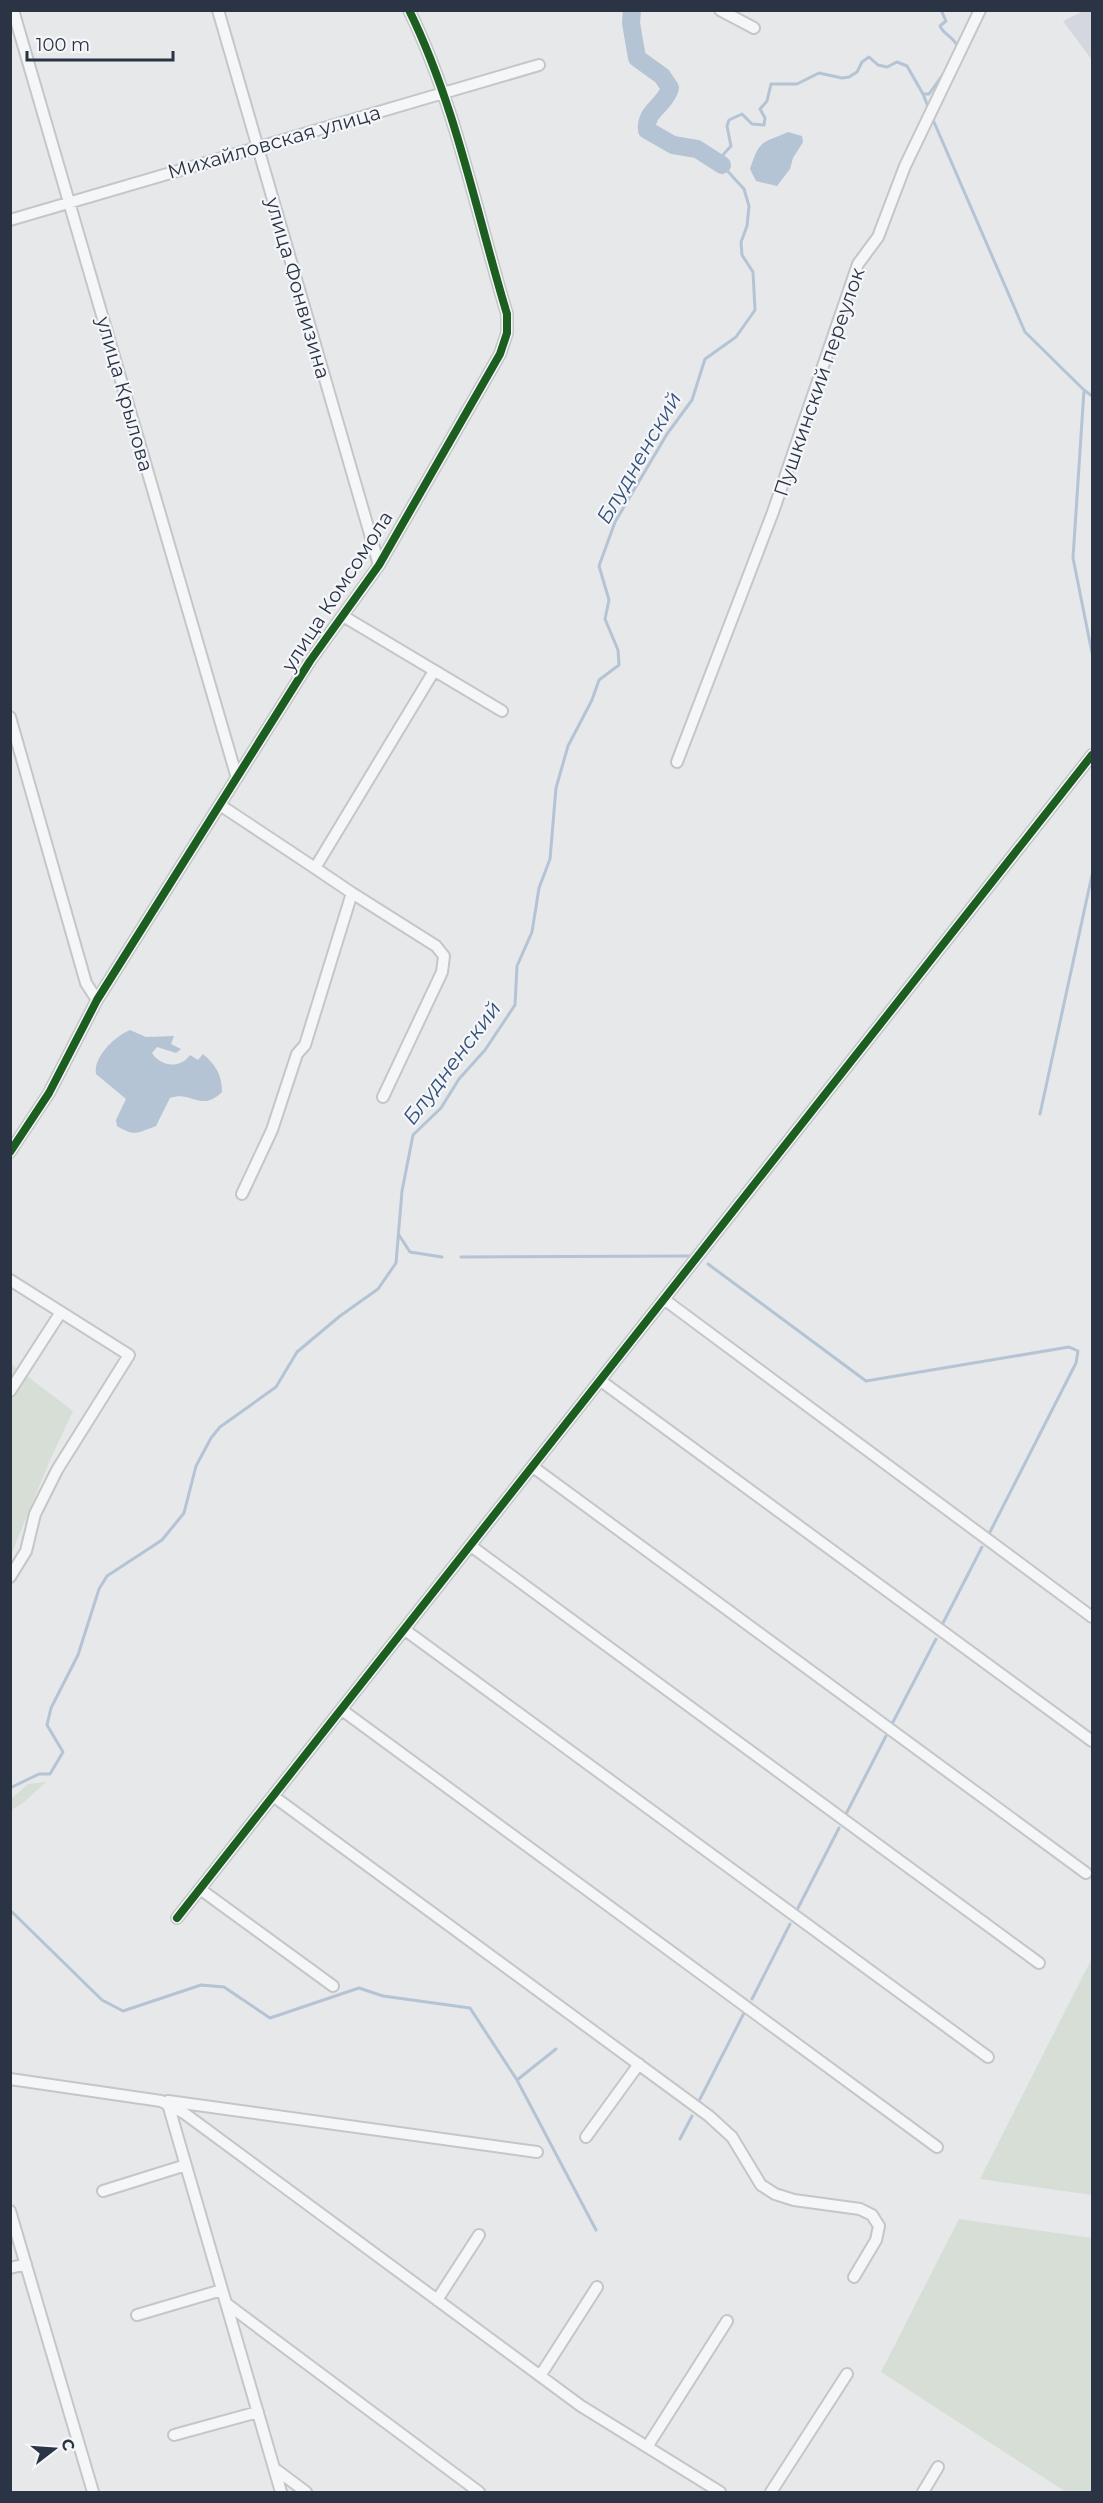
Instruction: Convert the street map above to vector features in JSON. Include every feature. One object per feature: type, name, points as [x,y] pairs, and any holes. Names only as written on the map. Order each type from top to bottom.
[{"type":"street","name":"улица Крылова","points":[[13,10],[237,778]]},
{"type":"street","name":"улица Фонвизина","points":[[218,10],[379,565]]},
{"type":"street","name":"улица Комсомола","points":[[10,1152],[49,1093],[97,1000],[220,804],[310,661],[379,565],[500,354],[507,333],[507,314],[430,52],[409,10]]},
{"type":"street","points":[[720,10],[754,28]]},
{"type":"street","name":"Пушкинский переулок","points":[[677,762],[773,512],[858,264],[878,237],[905,166],[980,10]]},
{"type":"street","name":"Михайловская улица","points":[[10,220],[539,65]]},
{"type":"street","points":[[343,616],[502,711]]},
{"type":"street","points":[[315,868],[434,671]]},
{"type":"street","points":[[10,717],[86,983],[97,1000]]},
{"type":"street","points":[[177,1918],[1092,755]]},
{"type":"street","points":[[220,804],[352,893],[436,946],[444,956],[442,972],[383,1097]]},
{"type":"street","points":[[242,1194],[272,1130],[297,1054],[304,1045],[352,893]]},
{"type":"street","points":[[10,1280],[129,1355],[57,1470],[35,1514],[26,1551],[10,1577]]},
{"type":"street","points":[[664,1300],[1092,1617]]},
{"type":"street","points":[[10,1391],[61,1312]]},
{"type":"street","points":[[601,1381],[1092,1741]]},
{"type":"street","points":[[533,1467],[1086,1873]]},
{"type":"street","points":[[471,1546],[1039,1963]]},
{"type":"street","points":[[405,1630],[988,2057]]},
{"type":"street","points":[[342,1710],[937,2147]]},
{"type":"street","points":[[273,1796],[709,2116],[732,2137],[761,2185],[775,2194],[794,2200],[860,2209],[872,2215],[879,2226],[876,2240],[854,2277]]},
{"type":"street","points":[[200,1888],[333,1986]]},
{"type":"street","points":[[586,2137],[639,2064]]},
{"type":"street","points":[[10,2079],[537,2152]]},
{"type":"street","points":[[165,2102],[186,2165],[281,2493]]},
{"type":"street","points":[[165,2102],[184,2113],[580,2406],[720,2493]]},
{"type":"street","points":[[103,2191],[186,2165]]},
{"type":"street","points":[[10,2211],[93,2493]]},
{"type":"street","points":[[437,2300],[479,2235]]},
{"type":"street","points":[[10,2268],[26,2264]]},
{"type":"street","points":[[540,2376],[597,2287]]},
{"type":"street","points":[[137,2315],[222,2290]]},
{"type":"street","points":[[226,2304],[479,2493]]},
{"type":"street","points":[[647,2447],[727,2321]]},
{"type":"street","points":[[771,2493],[847,2374]]},
{"type":"street","points":[[174,2435],[258,2412]]},
{"type":"street","points":[[923,2493],[938,2467]]},
{"type":"street","points":[[274,2468],[306,2493]]},
{"type":"shaded area","points":[[1084,11],[1092,11],[1092,60],[1063,21]]},
{"type":"shaded area","points":[[11,1364],[73,1411],[11,1555]]},
{"type":"shaded area","points":[[46,1782],[23,1803],[11,1810],[11,1799],[28,1784]]},
{"type":"shaded area","points":[[1092,1958],[1092,2195],[980,2179]]},
{"type":"shaded area","points":[[959,2219],[1092,2238],[1092,2492],[1066,2492],[881,2372]]},
{"type":"water","points":[[788,132],[802,136],[803,142],[793,158],[790,169],[777,186],[756,181],[750,169],[759,147]]},
{"type":"water","points":[[130,1030],[146,1037],[174,1036],[171,1044],[181,1049],[176,1053],[157,1047],[152,1053],[165,1063],[181,1063],[190,1055],[198,1060],[203,1054],[217,1071],[221,1080],[222,1092],[208,1101],[178,1096],[170,1098],[156,1126],[140,1132],[128,1132],[117,1126],[116,1120],[126,1099],[96,1074],[96,1067],[106,1048]]},
{"type":"waterway","points":[[632,10],[631,23],[637,58],[662,76],[670,88],[649,118],[647,130],[673,145],[697,149],[722,165]]},
{"type":"waterway","points":[[941,10],[946,21],[940,26],[958,47]]},
{"type":"waterway","name":"Блудненский","points":[[10,1788],[39,1774],[50,1774],[63,1752],[47,1725],[51,1708],[78,1655],[99,1589],[107,1576],[162,1540],[184,1513],[196,1466],[211,1438],[220,1427],[276,1387],[297,1352],[340,1316],[378,1289],[396,1263],[402,1191],[413,1135],[441,1108],[459,1079],[485,1050],[515,1005],[517,966],[532,932],[539,888],[550,859],[556,788],[568,746],[592,700],[599,680],[619,665],[618,650],[605,619],[609,600],[599,566],[615,522],[667,434],[692,400],[705,359],[736,337],[755,310],[753,272],[742,255],[741,242],[747,226],[749,206],[744,189],[722,165],[722,156],[731,146],[727,126],[729,120],[742,114],[752,124],[764,125],[765,118],[760,109],[767,101],[771,84],[797,84],[819,73],[842,78],[849,77],[857,72],[862,62],[869,57],[878,65],[887,67],[897,62],[907,66],[923,94],[929,94],[944,73]]},
{"type":"waterway","points":[[923,94],[929,109]]},
{"type":"waterway","points":[[934,122],[1025,332],[1084,390],[1073,558],[1092,653]]},
{"type":"waterway","points":[[1084,390],[1092,396]]},
{"type":"waterway","points":[[1040,1114],[1092,875]]},
{"type":"waterway","points":[[399,1235],[410,1252],[442,1257]]},
{"type":"waterway","points":[[461,1257],[690,1256]]},
{"type":"waterway","points":[[708,1264],[866,1381],[1069,1347],[1078,1351],[1076,1363],[990,1532]]},
{"type":"waterway","points":[[943,1623],[982,1547]]},
{"type":"waterway","points":[[893,1722],[936,1639]]},
{"type":"waterway","points":[[846,1814],[886,1736]]},
{"type":"waterway","points":[[798,1908],[839,1828]]},
{"type":"waterway","points":[[10,1910],[102,2000],[123,2011],[201,1985],[224,1987],[270,2018],[359,1988],[383,1996],[470,2008],[517,2080],[556,2049]]},
{"type":"waterway","points":[[752,1999],[790,1924]]},
{"type":"waterway","points":[[700,2099],[744,2013]]},
{"type":"waterway","points":[[517,2080],[596,2230]]},
{"type":"waterway","points":[[680,2139],[692,2116]]},
{"type":"cycle path","points":[[10,1152],[49,1093],[97,1000],[310,661],[379,565],[500,354],[507,333],[507,314],[452,121],[440,84],[409,10]]},
{"type":"cycle path","points":[[177,1918],[1092,755]]}]
